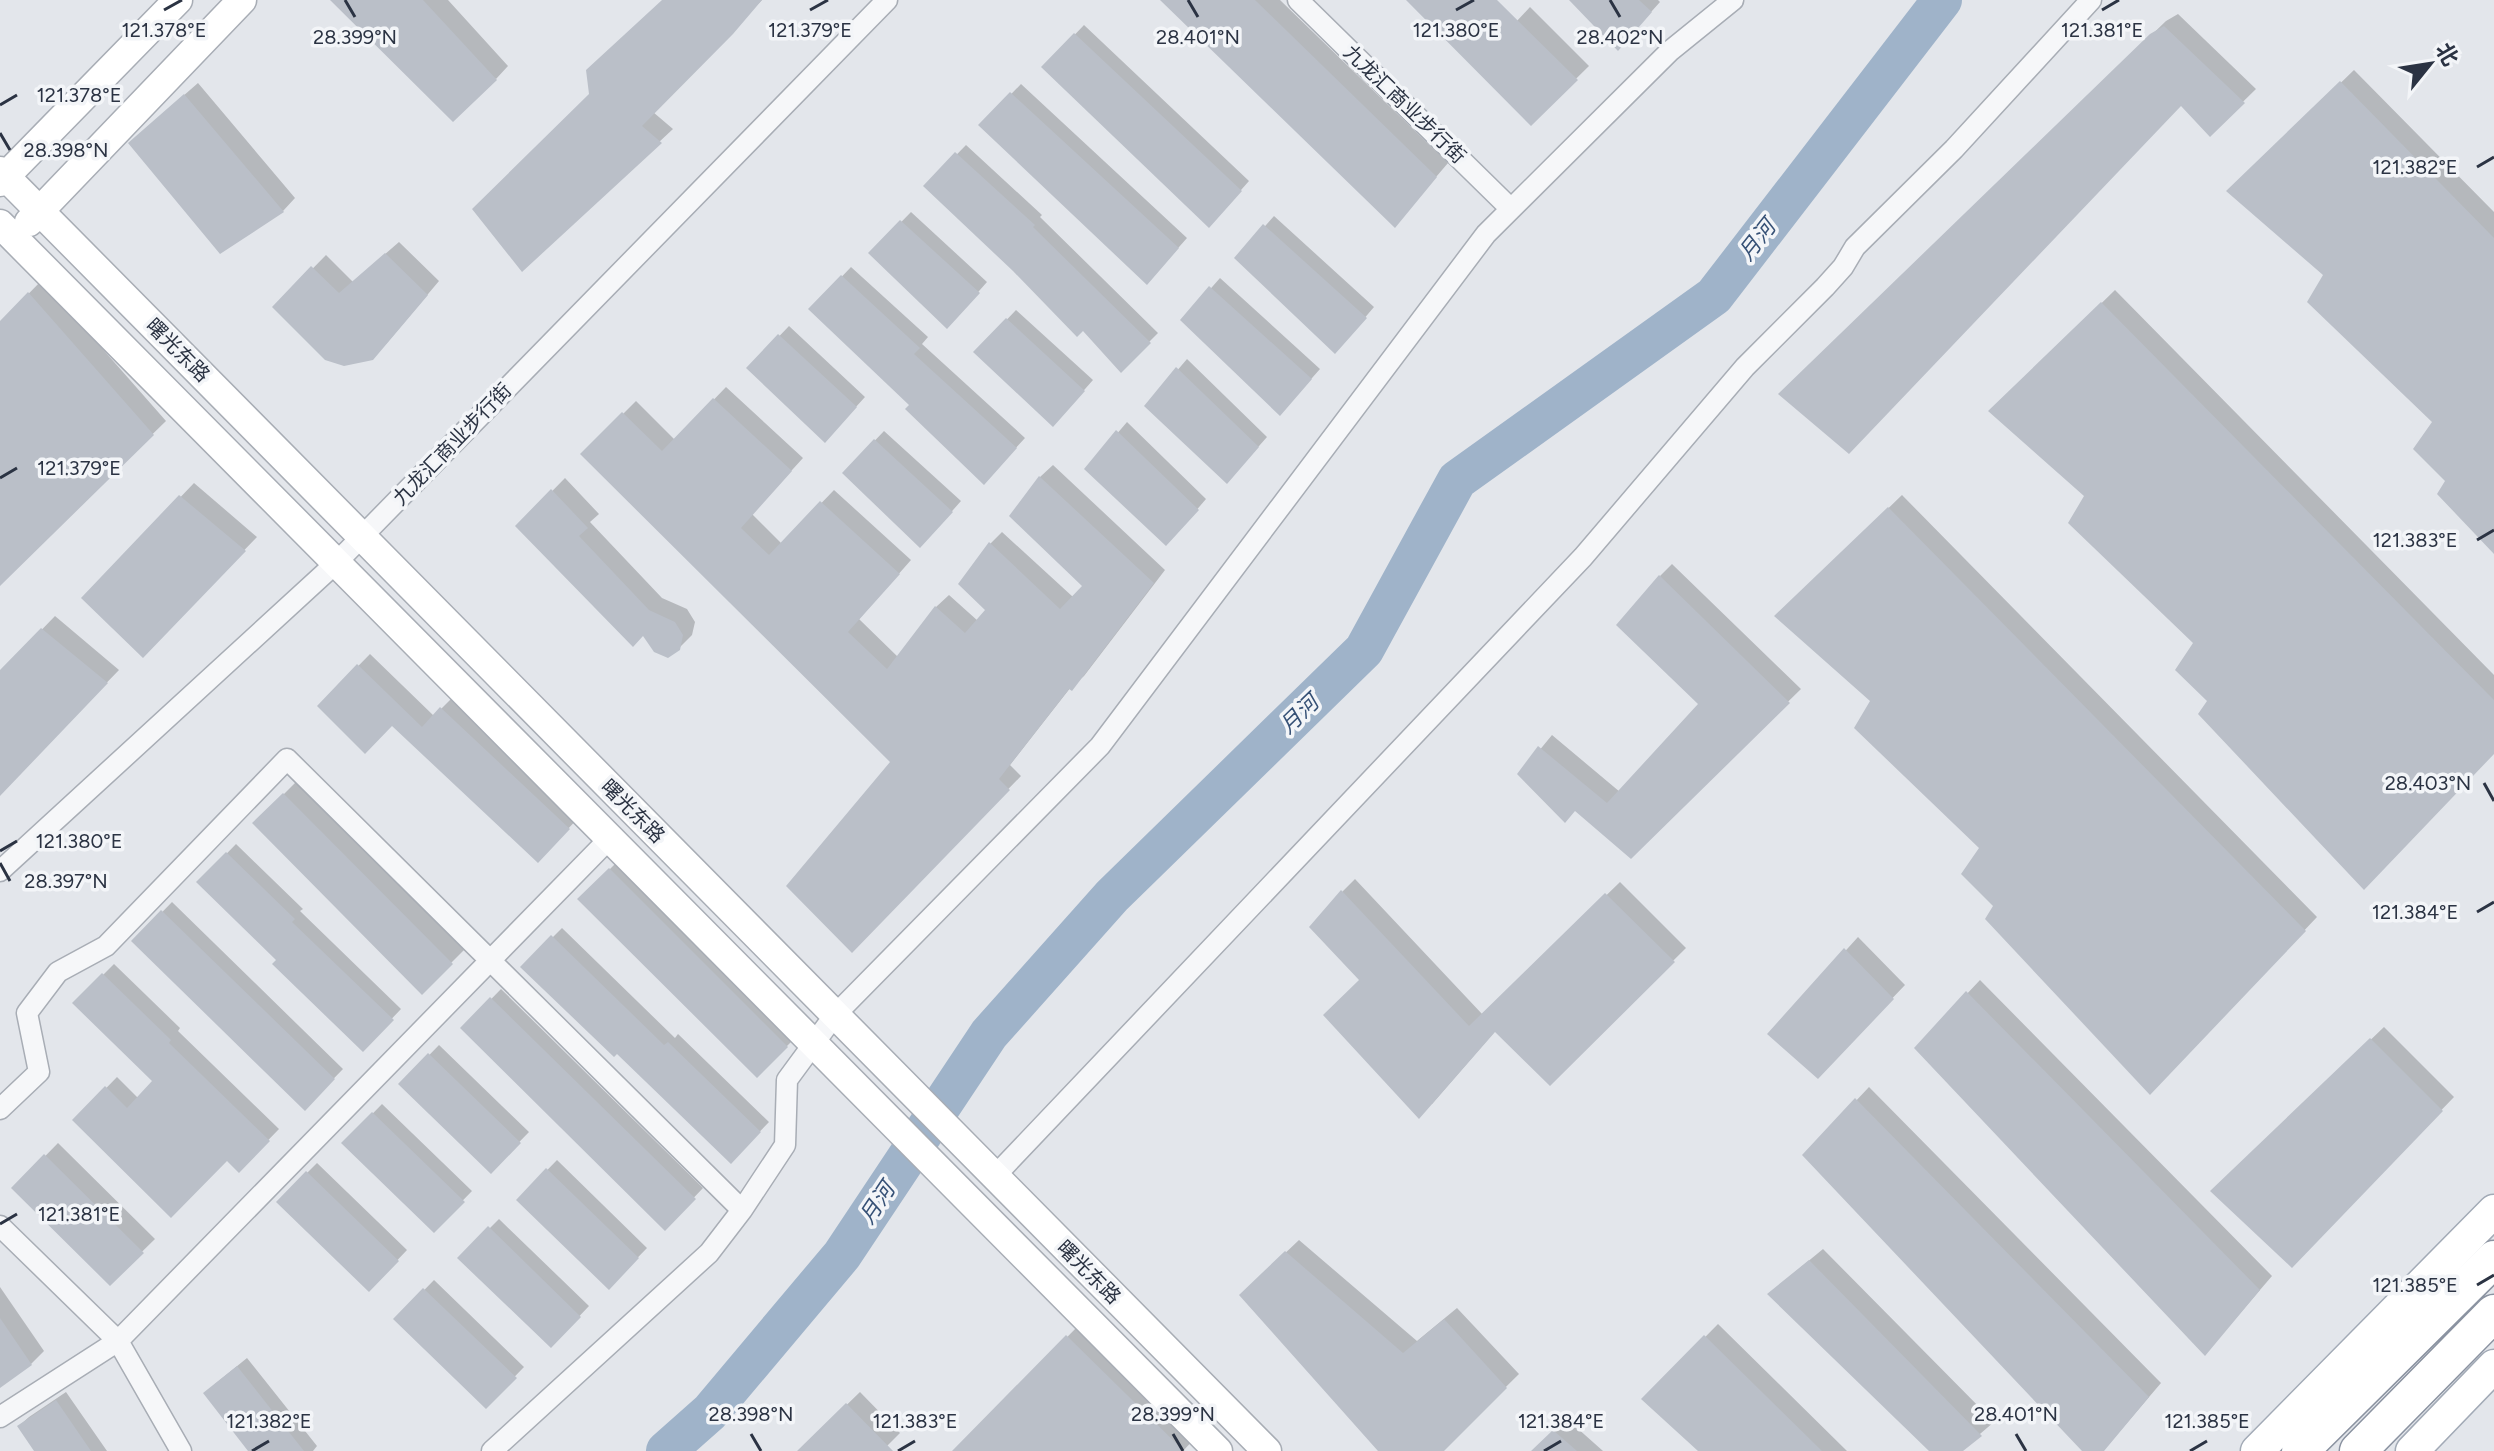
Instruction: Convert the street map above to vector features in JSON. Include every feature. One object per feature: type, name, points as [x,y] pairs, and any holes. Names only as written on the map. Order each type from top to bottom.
[{"type":"highway","points":[[2300,1451],[2494,1259]]},
{"type":"highway","points":[[2358,1451],[2494,1313]]},
{"type":"main road","points":[[2,176],[178,0]]},
{"type":"main road","points":[[4,237],[41,211],[242,0]]},
{"type":"main road","name":"曙光东路","points":[[2,176],[41,211],[1267,1451]]},
{"type":"main road","name":"曙光东路","points":[[4,237],[337,562],[611,837],[813,1046],[1218,1451]]},
{"type":"main road","points":[[2257,1451],[2494,1211]]},
{"type":"main road","points":[[2412,1451],[2494,1366]]},
{"type":"street","name":"九龙汇商业步行街","points":[[0,871],[337,562],[887,0]]},
{"type":"street","name":"九龙汇商业步行街","points":[[1298,0],[1511,209]]},
{"type":"street","points":[[492,1451],[709,1253],[785,1145],[787,1080],[834,1016],[1100,746],[1476,247],[1670,51],[1733,0]]},
{"type":"street","points":[[994,1177],[1583,557],[1745,367],[1825,287],[1855,247],[1954,149],[2091,0]]},
{"type":"street","points":[[0,1109],[39,1072],[27,1013],[58,972],[106,946],[287,759],[742,1210]]},
{"type":"street","points":[[0,1417],[118,1341],[611,837]]},
{"type":"street","points":[[0,1226],[118,1341],[181,1451]]},
{"type":"building","points":[[330,0],[423,0],[497,80],[453,122]]},
{"type":"building","points":[[662,0],[762,0],[733,34],[642,126],[662,143],[522,272],[472,209],[589,94],[586,70]]},
{"type":"building","points":[[1160,0],[1255,0],[1437,177],[1395,228]]},
{"type":"building","points":[[1406,0],[1497,0],[1578,80],[1531,126]]},
{"type":"building","points":[[1569,0],[1639,0],[1652,12],[1618,51]]},
{"type":"building","points":[[2164,26],[2245,103],[2210,137],[2181,106],[1849,454],[1778,394],[2150,34]]},
{"type":"building","points":[[1074,33],[1242,191],[1209,228],[1041,67]]},
{"type":"building","points":[[2340,81],[2494,238],[2494,554],[2437,494],[2445,481],[2413,449],[2432,422],[2307,302],[2323,275],[2226,191]]},
{"type":"building","points":[[1010,92],[1179,248],[1147,285],[978,125]]},
{"type":"building","points":[[184,94],[284,212],[220,254],[128,143]]},
{"type":"building","points":[[955,152],[1035,225],[1033,227],[1151,343],[1121,373],[1083,331],[1077,337],[923,186]]},
{"type":"building","points":[[900,220],[980,293],[947,329],[868,253]]},
{"type":"building","points":[[1263,224],[1367,318],[1335,354],[1234,258]]},
{"type":"building","points":[[385,253],[428,295],[373,360],[344,366],[325,360],[272,307],[311,266],[339,293]]},
{"type":"building","points":[[841,275],[920,348],[914,354],[1017,448],[984,485],[905,409],[909,405],[808,309]]},
{"type":"building","points":[[1209,286],[1312,379],[1280,416],[1180,320]]},
{"type":"building","points":[[28,292],[154,435],[0,586],[0,321]]},
{"type":"building","points":[[2101,302],[2494,700],[2494,754],[2364,890],[2198,714],[2207,701],[2175,670],[2193,643],[2068,523],[2084,496],[1988,411]]},
{"type":"building","points":[[1006,318],[1085,391],[1053,427],[973,352]]},
{"type":"building","points":[[778,334],[857,407],[825,443],[746,368]]},
{"type":"building","points":[[1176,367],[1259,447],[1227,484],[1144,406]]},
{"type":"building","points":[[713,398],[792,471],[741,528],[769,555],[820,501],[900,574],[848,632],[887,669],[935,606],[965,633],[985,610],[958,584],[989,542],[1060,609],[1082,586],[1009,516],[1039,476],[1154,583],[1072,691],[1069,689],[999,779],[1010,790],[852,953],[786,886],[890,762],[580,454],[622,412],[662,451]]},
{"type":"building","points":[[1116,430],[1199,510],[1166,546],[1084,469]]},
{"type":"building","points":[[874,439],[953,512],[920,548],[842,473]]},
{"type":"building","points":[[551,489],[588,528],[579,536],[649,610],[675,622],[683,635],[680,650],[668,658],[654,652],[643,636],[633,647],[515,526]]},
{"type":"building","points":[[179,495],[246,551],[143,658],[81,598]]},
{"type":"building","points":[[1888,507],[2306,931],[2150,1095],[1985,919],[1993,906],[1961,874],[1979,848],[1854,728],[1870,701],[1774,616]]},
{"type":"building","points":[[1659,575],[1790,703],[1631,859],[1575,811],[1565,823],[1517,774],[1538,746],[1607,803],[1698,704],[1616,625]]},
{"type":"building","points":[[41,628],[108,683],[0,796],[0,670]]},
{"type":"building","points":[[357,664],[422,727],[440,707],[570,829],[538,863],[392,726],[365,754],[317,706]]},
{"type":"building","points":[[283,793],[453,964],[422,995],[252,823]]},
{"type":"building","points":[[226,852],[295,919],[292,922],[394,1020],[363,1052],[272,964],[276,960],[196,882]]},
{"type":"building","points":[[609,868],[788,1047],[757,1078],[577,899]]},
{"type":"building","points":[[1341,890],[1469,1026],[1605,893],[1675,962],[1550,1086],[1495,1032],[1419,1119],[1323,1015],[1359,980],[1309,927]]},
{"type":"building","points":[[161,910],[335,1079],[305,1111],[131,941]]},
{"type":"building","points":[[551,935],[664,1045],[668,1042],[761,1132],[731,1164],[617,1054],[614,1057],[520,967]]},
{"type":"building","points":[[1844,948],[1894,999],[1818,1079],[1767,1034]]},
{"type":"building","points":[[102,973],[270,1141],[239,1173],[227,1161],[171,1218],[72,1120],[105,1086],[127,1108],[152,1081],[72,1003]]},
{"type":"building","points":[[1966,991],[2260,1290],[2205,1356],[1914,1048]]},
{"type":"building","points":[[490,997],[696,1199],[665,1231],[460,1028]]},
{"type":"building","points":[[2370,1038],[2443,1111],[2292,1268],[2210,1191]]},
{"type":"building","points":[[428,1053],[521,1143],[491,1174],[398,1084]]},
{"type":"building","points":[[1855,1098],[2149,1397],[2104,1451],[2082,1451],[1802,1155]]},
{"type":"building","points":[[372,1112],[465,1202],[434,1233],[341,1143]]},
{"type":"building","points":[[44,1154],[144,1253],[110,1286],[11,1188]]},
{"type":"building","points":[[546,1168],[639,1258],[609,1290],[516,1200]]},
{"type":"building","points":[[306,1171],[399,1261],[369,1292],[276,1202]]},
{"type":"building","points":[[488,1226],[581,1317],[551,1348],[457,1258]]},
{"type":"building","points":[[1285,1251],[1403,1353],[1444,1319],[1507,1388],[1444,1451],[1378,1451],[1239,1295]]},
{"type":"building","points":[[1809,1260],[1982,1436],[1963,1451],[1929,1451],[1767,1294]]},
{"type":"building","points":[[423,1288],[517,1378],[486,1409],[393,1319]]},
{"type":"building","points":[[0,1318],[32,1365],[0,1388]]},
{"type":"building","points":[[1066,1335],[1184,1451],[952,1451]]},
{"type":"building","points":[[1704,1335],[1822,1451],[1698,1451],[1641,1399]]},
{"type":"building","points":[[237,1366],[304,1451],[248,1451],[203,1393]]},
{"type":"building","points":[[56,1400],[91,1451],[34,1451],[17,1426]]},
{"type":"building","points":[[846,1403],[893,1451],[797,1451]]},
{"type":"building","points":[[1553,1430],[1577,1451],[1531,1451]]},
{"type":"waterway","name":"月河","points":[[666,1451],[710,1412],[842,1255],[989,1034],[1112,896],[1364,650],[1457,480],[1714,296],[1942,0]]}]
